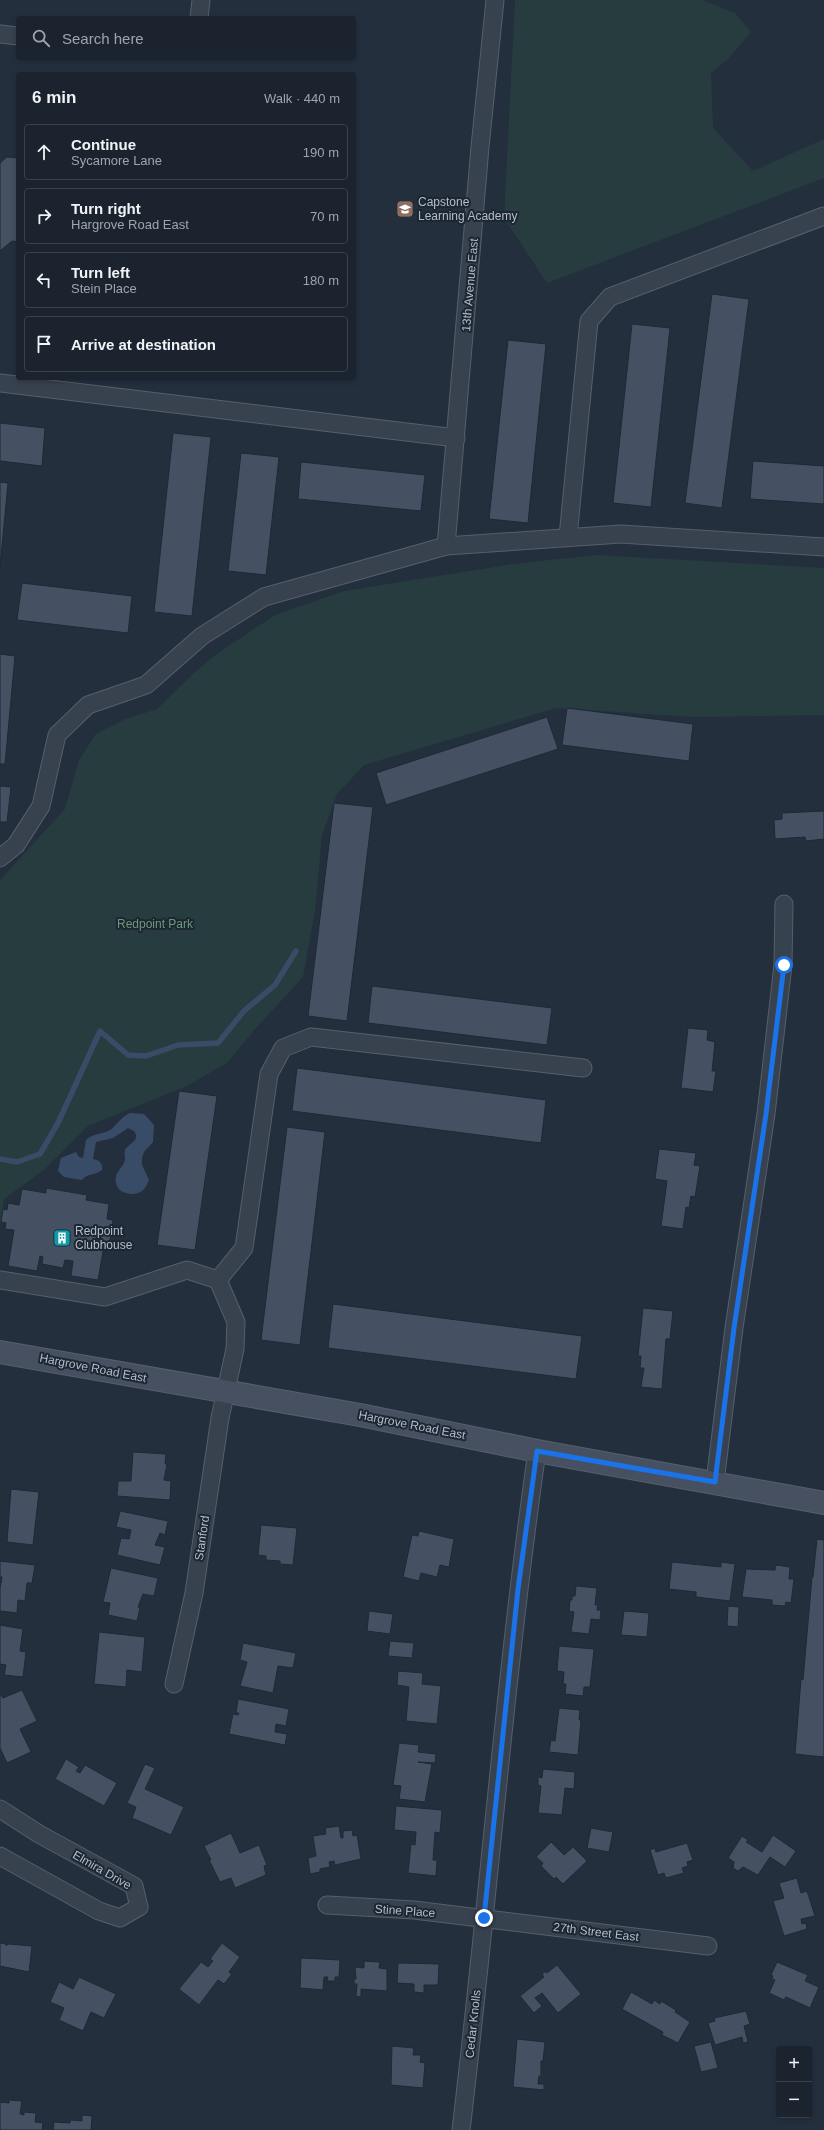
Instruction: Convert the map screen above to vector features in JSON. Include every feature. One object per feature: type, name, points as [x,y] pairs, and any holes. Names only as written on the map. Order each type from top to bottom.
[{"type":"main road","name":"Hargrove Road East","points":[[0,1352],[360,1415],[537,1451],[824,1502]]},
{"type":"street","points":[[199,16],[201,0]]},
{"type":"street","name":"13th Avenue East","points":[[446,546],[480,148],[495,0]]},
{"type":"street","points":[[0,34],[16,36]]},
{"type":"street","points":[[568,538],[589,321],[610,297],[824,216]]},
{"type":"street","points":[[0,383],[456,438]]},
{"type":"street","points":[[0,858],[16,845],[41,806],[57,735],[88,705],[146,685],[202,636],[264,597],[446,546],[621,534],[824,547]]},
{"type":"street","points":[[715,1482],[734,1328],[766,1114],[784,965],[784,904]]},
{"type":"street","points":[[0,1280],[106,1297],[187,1270],[218,1280],[244,1248],[269,1074],[283,1048],[311,1037],[583,1068]]},
{"type":"street","name":"Stanford","points":[[174,1684],[194,1593],[225,1392],[235,1349],[236,1322],[218,1280]]},
{"type":"street","name":"Cedar Knolls","points":[[461,2130],[516,1604],[537,1451]]},
{"type":"street","name":"Elmira Drive","points":[[0,1809],[39,1834],[134,1886],[139,1907],[120,1918],[99,1911],[0,1856]]},
{"type":"street","name":"Stine Place","points":[[327,1905],[414,1910],[484,1918]]},
{"type":"street","name":"27th Street East","points":[[484,1918],[708,1946]]},
{"type":"green space","points":[[515,0],[702,0],[735,13],[751,32],[728,59],[711,73],[713,128],[753,171],[824,139],[824,178],[547,283],[504,218]]},
{"type":"green space","name":"Redpoint Park","points":[[597,555],[824,568],[824,715],[694,717],[556,708],[364,765],[337,794],[322,835],[315,911],[303,977],[256,1028],[227,1063],[187,1086],[88,1126],[44,1170],[4,1199],[0,1227],[0,880],[65,809],[79,760],[95,735],[125,719],[157,709],[195,672],[218,653],[275,615],[344,591],[513,564]]},
{"type":"water","points":[[130,1113],[144,1114],[154,1125],[153,1142],[144,1152],[142,1158],[142,1165],[149,1180],[142,1191],[135,1194],[123,1192],[117,1187],[116,1183],[117,1173],[125,1160],[125,1150],[134,1142],[136,1137],[134,1131],[128,1128],[113,1138],[96,1142],[93,1159],[99,1161],[101,1164],[102,1170],[99,1172],[87,1176],[82,1180],[64,1177],[58,1171],[61,1158],[76,1152],[79,1157],[83,1158],[86,1140],[92,1136],[110,1130],[124,1116]]},
{"type":"building","points":[[7,157],[16,158],[16,242],[12,241],[0,251],[0,163]]},
{"type":"building","points":[[712,294],[749,299],[722,508],[685,503]]},
{"type":"building","points":[[632,324],[670,328],[651,507],[613,503]]},
{"type":"building","points":[[508,340],[546,344],[528,523],[489,519]]},
{"type":"building","points":[[0,423],[45,428],[42,466],[0,461]]},
{"type":"building","points":[[173,433],[211,437],[192,616],[154,612]]},
{"type":"building","points":[[241,453],[279,457],[266,575],[228,571]]},
{"type":"building","points":[[753,461],[824,466],[824,504],[750,499]]},
{"type":"building","points":[[301,462],[425,475],[421,511],[298,499]]},
{"type":"building","points":[[0,482],[8,483],[0,568]]},
{"type":"building","points":[[22,583],[132,596],[128,633],[17,620]]},
{"type":"building","points":[[0,654],[15,656],[5,764],[0,764]]},
{"type":"building","points":[[567,708],[693,724],[689,761],[562,745]]},
{"type":"building","points":[[547,717],[558,749],[386,805],[376,773]]},
{"type":"building","points":[[0,786],[11,787],[7,822],[0,822]]},
{"type":"building","points":[[334,803],[373,807],[347,1021],[308,1016]]},
{"type":"building","points":[[824,811],[824,839],[806,841],[805,837],[775,839],[774,820],[782,819],[782,813]]},
{"type":"building","points":[[372,986],[552,1008],[547,1045],[368,1023]]},
{"type":"building","points":[[688,1028],[708,1030],[707,1040],[715,1042],[712,1071],[716,1071],[713,1092],[681,1088]]},
{"type":"building","points":[[297,1068],[546,1100],[541,1143],[292,1111]]},
{"type":"building","points":[[179,1091],[217,1096],[195,1250],[157,1245]]},
{"type":"building","points":[[287,1127],[325,1132],[300,1345],[261,1340]]},
{"type":"building","points":[[659,1149],[696,1153],[694,1165],[700,1166],[695,1197],[691,1196],[689,1208],[686,1207],[683,1229],[661,1226],[667,1181],[655,1179]]},
{"type":"building","name":"Redpoint Clubhouse","points":[[46,1188],[87,1195],[86,1200],[109,1204],[107,1219],[113,1220],[109,1246],[104,1246],[98,1280],[71,1276],[73,1261],[65,1260],[63,1268],[42,1264],[43,1257],[40,1256],[37,1271],[8,1266],[14,1230],[5,1229],[6,1223],[1,1222],[3,1209],[7,1210],[8,1203],[19,1205],[22,1189],[46,1193]]},
{"type":"building","points":[[333,1304],[582,1336],[576,1379],[328,1348]]},
{"type":"building","points":[[643,1308],[673,1311],[670,1339],[666,1339],[662,1389],[641,1387],[644,1368],[640,1368],[641,1356],[638,1356]]},
{"type":"building","points":[[133,1452],[166,1454],[165,1464],[167,1464],[164,1480],[171,1481],[170,1500],[117,1496],[118,1481],[131,1481]]},
{"type":"building","points":[[11,1489],[39,1492],[33,1545],[7,1542]]},
{"type":"building","points":[[120,1511],[168,1521],[165,1535],[160,1533],[155,1545],[165,1547],[160,1565],[117,1555],[121,1538],[129,1539],[131,1530],[116,1527]]},
{"type":"building","points":[[261,1525],[297,1528],[293,1565],[280,1564],[280,1561],[266,1560],[266,1556],[258,1555]]},
{"type":"building","points":[[419,1531],[454,1539],[449,1567],[440,1565],[437,1577],[421,1573],[419,1581],[403,1577],[412,1535],[418,1536]]},
{"type":"building","points":[[817,1539],[824,1540],[824,1757],[795,1754],[801,1679],[803,1680],[812,1577]]},
{"type":"building","points":[[0,1561],[35,1565],[32,1583],[27,1583],[25,1601],[18,1600],[17,1613],[0,1611],[0,1588],[2,1577],[0,1577]]},
{"type":"building","points":[[672,1562],[721,1567],[721,1562],[735,1564],[730,1601],[696,1597],[696,1592],[669,1589]]},
{"type":"building","points":[[776,1565],[790,1567],[789,1579],[794,1579],[791,1603],[786,1602],[785,1606],[772,1605],[772,1600],[742,1597],[746,1569],[775,1570]]},
{"type":"building","points":[[111,1568],[158,1578],[154,1596],[143,1594],[138,1607],[140,1608],[137,1621],[108,1615],[110,1603],[103,1602]]},
{"type":"building","points":[[576,1586],[597,1588],[595,1605],[598,1605],[597,1610],[601,1610],[600,1620],[591,1619],[589,1634],[571,1632],[574,1612],[569,1611],[570,1600],[572,1600],[572,1596],[575,1596]]},
{"type":"building","points":[[728,1606],[739,1607],[738,1627],[727,1626]]},
{"type":"building","points":[[369,1611],[393,1614],[390,1634],[367,1631]]},
{"type":"building","points":[[624,1611],[649,1613],[647,1637],[621,1635]]},
{"type":"building","points":[[0,1625],[23,1629],[20,1651],[26,1652],[23,1677],[4,1675],[6,1665],[0,1664]]},
{"type":"building","points":[[99,1632],[145,1637],[142,1672],[127,1670],[126,1687],[94,1684]]},
{"type":"building","points":[[390,1641],[414,1643],[412,1658],[388,1656]]},
{"type":"building","points":[[243,1643],[296,1653],[293,1668],[278,1666],[273,1693],[240,1686],[247,1662],[240,1660]]},
{"type":"building","points":[[559,1646],[594,1649],[590,1687],[584,1687],[583,1696],[565,1694],[566,1684],[563,1684],[564,1672],[557,1671]]},
{"type":"building","points":[[398,1671],[423,1673],[422,1684],[441,1686],[437,1724],[406,1721],[409,1687],[397,1685]]},
{"type":"building","points":[[22,1690],[37,1721],[20,1729],[31,1752],[7,1763],[0,1748],[0,1693],[3,1698]]},
{"type":"building","points":[[238,1699],[289,1709],[286,1726],[276,1724],[275,1732],[287,1734],[285,1745],[229,1734],[233,1714],[238,1715],[239,1713],[236,1713]]},
{"type":"building","points":[[559,1708],[580,1710],[579,1720],[581,1720],[578,1755],[549,1752],[551,1740],[555,1741]]},
{"type":"building","points":[[399,1743],[419,1745],[418,1752],[436,1754],[435,1763],[418,1762],[432,1764],[425,1802],[399,1799],[401,1786],[393,1785]]},
{"type":"building","points":[[66,1759],[79,1767],[76,1771],[80,1773],[85,1765],[117,1783],[104,1806],[55,1779]]},
{"type":"building","points":[[145,1764],[155,1768],[145,1789],[184,1807],[171,1835],[132,1818],[136,1807],[127,1803]]},
{"type":"building","points":[[543,1769],[575,1772],[574,1789],[565,1788],[562,1815],[538,1813],[541,1786],[538,1785],[538,1777],[542,1778]]},
{"type":"building","points":[[396,1806],[442,1810],[440,1833],[435,1832],[433,1860],[437,1860],[436,1876],[408,1873],[411,1844],[415,1845],[416,1832],[394,1830]]},
{"type":"building","points":[[339,1826],[341,1838],[343,1838],[343,1831],[352,1830],[353,1836],[357,1835],[361,1859],[335,1865],[334,1861],[329,1862],[330,1867],[320,1869],[320,1872],[310,1874],[308,1858],[316,1856],[313,1836],[326,1834],[325,1828]]},
{"type":"building","points":[[591,1828],[613,1832],[609,1852],[587,1848]]},
{"type":"building","points":[[231,1833],[240,1853],[259,1845],[267,1865],[264,1866],[266,1875],[235,1888],[231,1878],[220,1882],[204,1846]]},
{"type":"building","points":[[773,1835],[796,1851],[785,1867],[770,1857],[758,1875],[743,1867],[738,1871],[733,1868],[734,1862],[728,1858],[742,1836],[748,1840],[746,1842],[762,1852]]},
{"type":"building","points":[[551,1842],[564,1855],[573,1847],[587,1861],[563,1884],[556,1877],[554,1879],[541,1866],[543,1863],[536,1857]]},
{"type":"building","points":[[687,1843],[693,1860],[687,1862],[688,1866],[682,1868],[684,1873],[666,1878],[664,1873],[658,1875],[650,1850],[655,1848],[656,1852]]},
{"type":"building","points":[[797,1878],[801,1893],[807,1891],[815,1916],[801,1919],[802,1924],[806,1923],[807,1929],[784,1936],[773,1901],[784,1898],[779,1883]]},
{"type":"building","points":[[0,1943],[6,1944],[6,1946],[8,1944],[32,1946],[29,1972],[0,1966]]},
{"type":"building","points":[[222,1943],[240,1957],[229,1972],[232,1974],[224,1984],[218,1980],[199,2005],[179,1989],[201,1962],[208,1967],[213,1961],[210,1959]]},
{"type":"building","points":[[301,1958],[340,1960],[339,1977],[335,1977],[335,1981],[327,1981],[328,1977],[324,1977],[323,1990],[300,1988]]},
{"type":"building","points":[[364,1961],[380,1962],[379,1968],[387,1969],[387,1991],[361,1989],[361,1997],[356,1996],[357,1984],[354,1984],[354,1979],[356,1979],[355,1967],[364,1968]]},
{"type":"building","points":[[777,1962],[808,1975],[805,1981],[819,1987],[810,2008],[786,1997],[784,2000],[769,1993],[775,1980],[772,1979],[773,1976],[771,1975]]},
{"type":"building","points":[[398,1963],[439,1964],[438,1985],[424,1985],[424,1993],[414,1992],[414,1984],[397,1983]]},
{"type":"building","points":[[557,1965],[581,1994],[558,2013],[542,1993],[535,1998],[542,2006],[534,2013],[520,1996],[544,1977],[542,1974],[546,1971],[547,1973]]},
{"type":"building","points":[[79,1977],[116,1994],[104,2018],[91,2012],[83,2031],[59,2020],[64,2008],[50,2002],[59,1982],[73,1989]]},
{"type":"building","points":[[631,1992],[652,2004],[654,2000],[660,2004],[661,2001],[676,2010],[675,2012],[690,2022],[678,2043],[662,2035],[663,2032],[622,2009]]},
{"type":"building","points":[[746,2011],[750,2024],[744,2026],[748,2042],[743,2043],[742,2037],[715,2045],[708,2023],[715,2021],[714,2018]]},
{"type":"building","points":[[517,2039],[545,2042],[543,2061],[541,2061],[541,2076],[539,2076],[538,2084],[544,2084],[544,2090],[513,2087]]},
{"type":"building","points":[[711,2042],[718,2068],[701,2072],[694,2046]]},
{"type":"building","points":[[392,2046],[414,2048],[413,2055],[421,2055],[420,2062],[425,2063],[423,2088],[391,2085]]},
{"type":"building","points":[[9,2100],[22,2101],[20,2114],[24,2115],[24,2112],[36,2113],[35,2122],[43,2123],[42,2130],[0,2130],[0,2102],[9,2103]]},
{"type":"building","points":[[82,2115],[92,2116],[91,2130],[53,2130],[54,2122],[70,2123],[70,2120],[82,2121]]},
{"type":"waterway","points":[[0,1159],[17,1162],[40,1154],[58,1123],[100,1031],[128,1055],[146,1056],[178,1045],[218,1043],[244,1011],[275,985],[296,951]]},
{"type":"place","name":"Capstone Learning Academy","points":[[405,209]]},
{"type":"place","name":"Redpoint Clubhouse","points":[[62,1238]]},
{"type":"route","points":[[484,1918],[518,1589],[537,1451],[715,1482],[734,1328],[766,1114],[784,965]]}]
